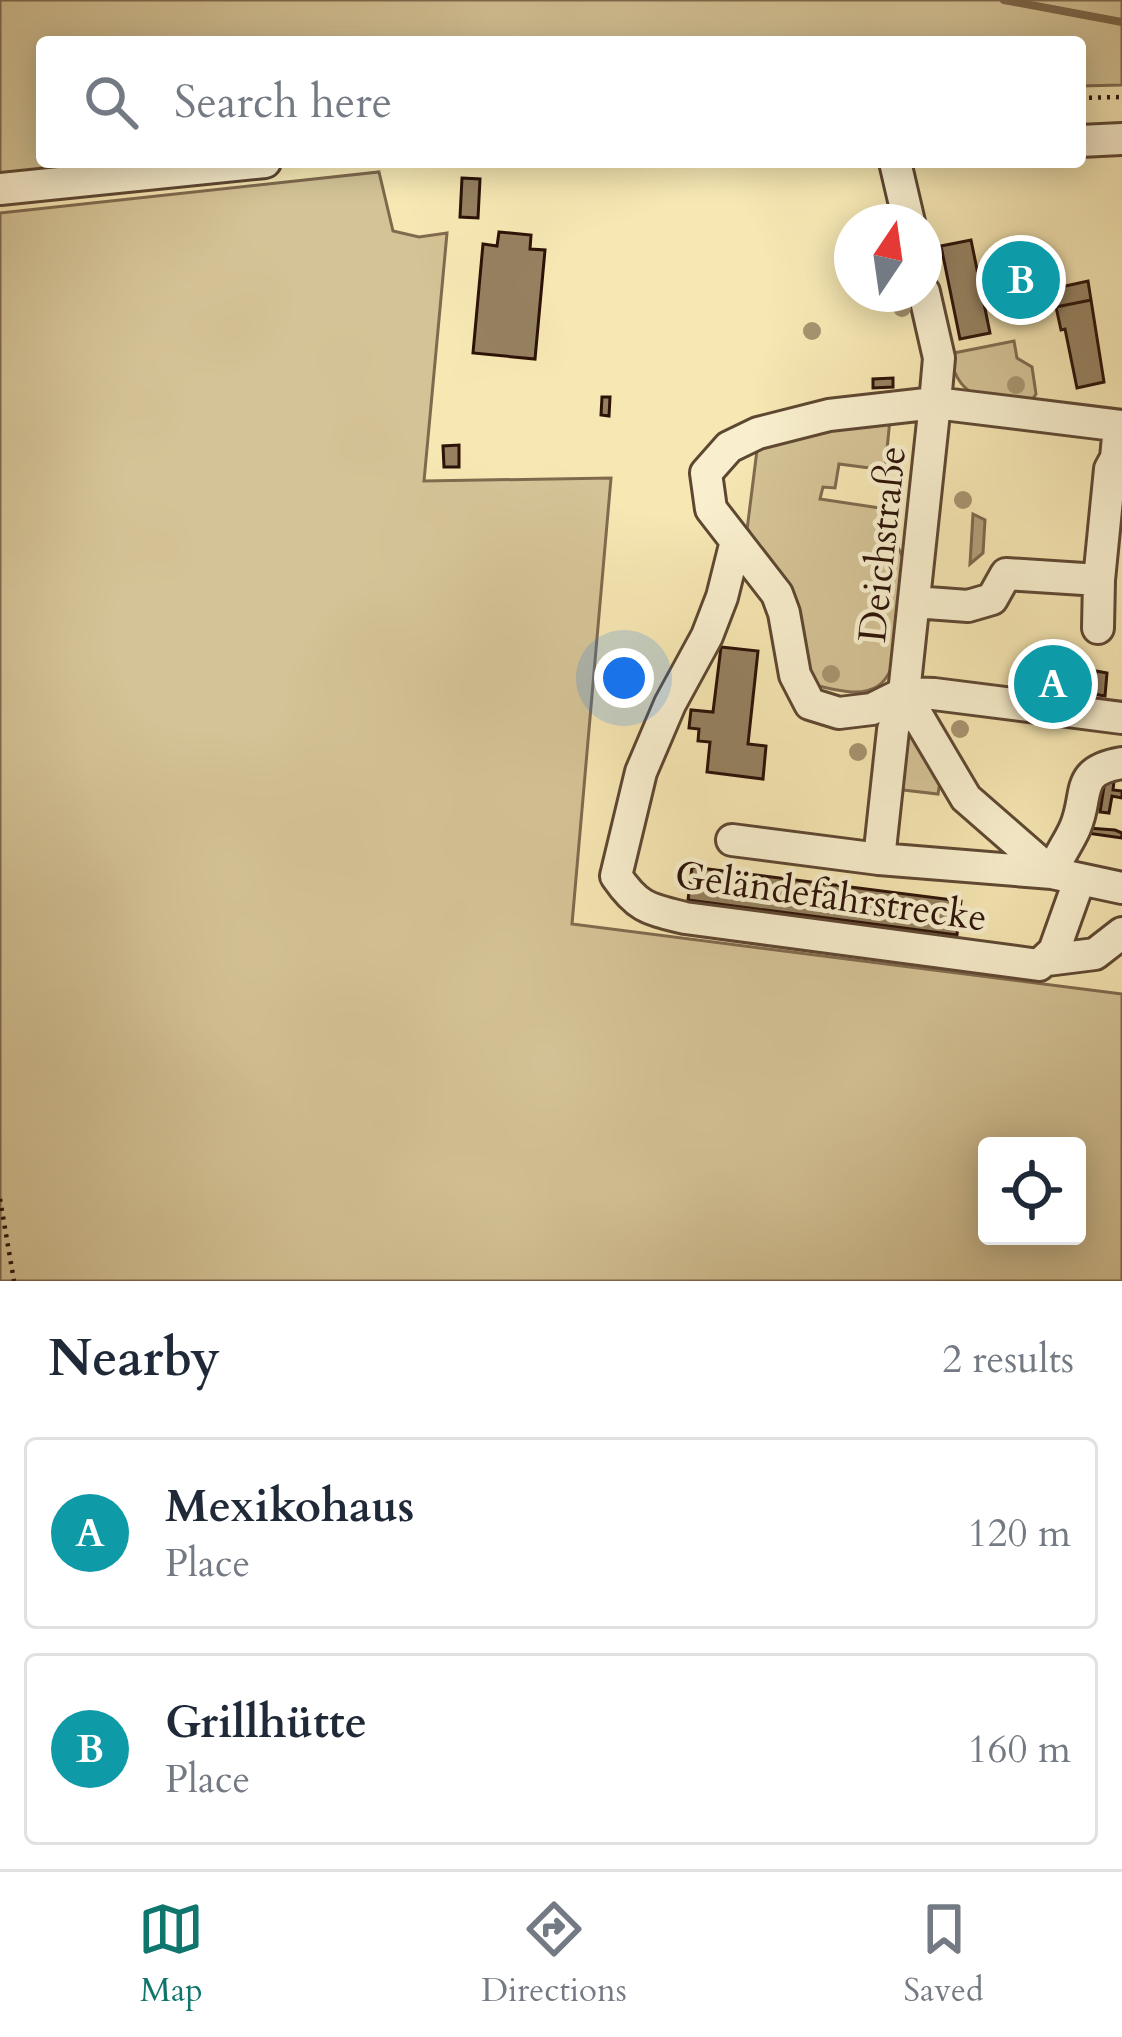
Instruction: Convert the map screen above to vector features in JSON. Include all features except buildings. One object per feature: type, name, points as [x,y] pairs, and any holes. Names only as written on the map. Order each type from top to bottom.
[{"type":"street","points":[[1086,141],[1122,139]]},
{"type":"street","points":[[0,189],[206,168]]},
{"type":"street","points":[[897,168],[905,204]]},
{"type":"street","name":"Deichstraße","points":[[879,860],[893,730],[904,693],[935,403],[938,358],[928,312]]},
{"type":"street","points":[[1098,628],[1099,580],[1121,426],[1055,408],[935,403],[829,415],[758,433],[729,447],[706,473],[711,509],[777,594],[795,675],[810,704],[839,713],[872,710],[904,693],[1122,718]]},
{"type":"street","name":"Geländefahrstrecke","points":[[736,541],[707,636],[641,772],[616,876],[629,895],[642,907],[685,918],[1030,965],[1096,954],[1122,934]]},
{"type":"street","points":[[914,602],[968,605],[992,598],[1006,574],[1099,580]]},
{"type":"street","points":[[904,693],[966,798],[1066,877]]},
{"type":"street","points":[[1047,960],[1058,942],[1083,788],[1104,766],[1122,763]]},
{"type":"street","points":[[732,840],[879,860],[1066,877],[1122,888]]},
{"type":"path","points":[[1086,98],[1122,97]]},
{"type":"path","points":[[0,1199],[14,1281]]},
{"type":"shaded area","points":[[0,0],[1122,0],[1122,85],[1086,86],[1086,36],[36,36],[36,168],[78,168],[0,177]]},
{"type":"shaded area","points":[[379,172],[393,231],[419,237],[447,233],[424,481],[611,478],[572,924],[1122,994],[1122,1281],[0,1281],[0,213]]},
{"type":"shaded area","points":[[1014,341],[1017,358],[1032,367],[1036,394],[1031,401],[989,398],[960,382],[949,354]]},
{"type":"shaded area","points":[[890,419],[885,470],[839,464],[835,488],[823,487],[820,499],[880,508],[878,523],[896,544],[905,570],[898,650],[886,678],[871,690],[814,685],[750,547],[747,530],[758,442]]},
{"type":"shaded area","points":[[973,514],[985,520],[983,553],[970,564]]},
{"type":"shaded area","points":[[917,733],[941,776],[938,794],[894,789],[904,736]]},
{"type":"waterway","points":[[1004,0],[1122,22]]},
{"type":"place","name":"Grillhütte","points":[[1021,280]]},
{"type":"place","name":"Mexikohaus","points":[[1053,684]]}]
